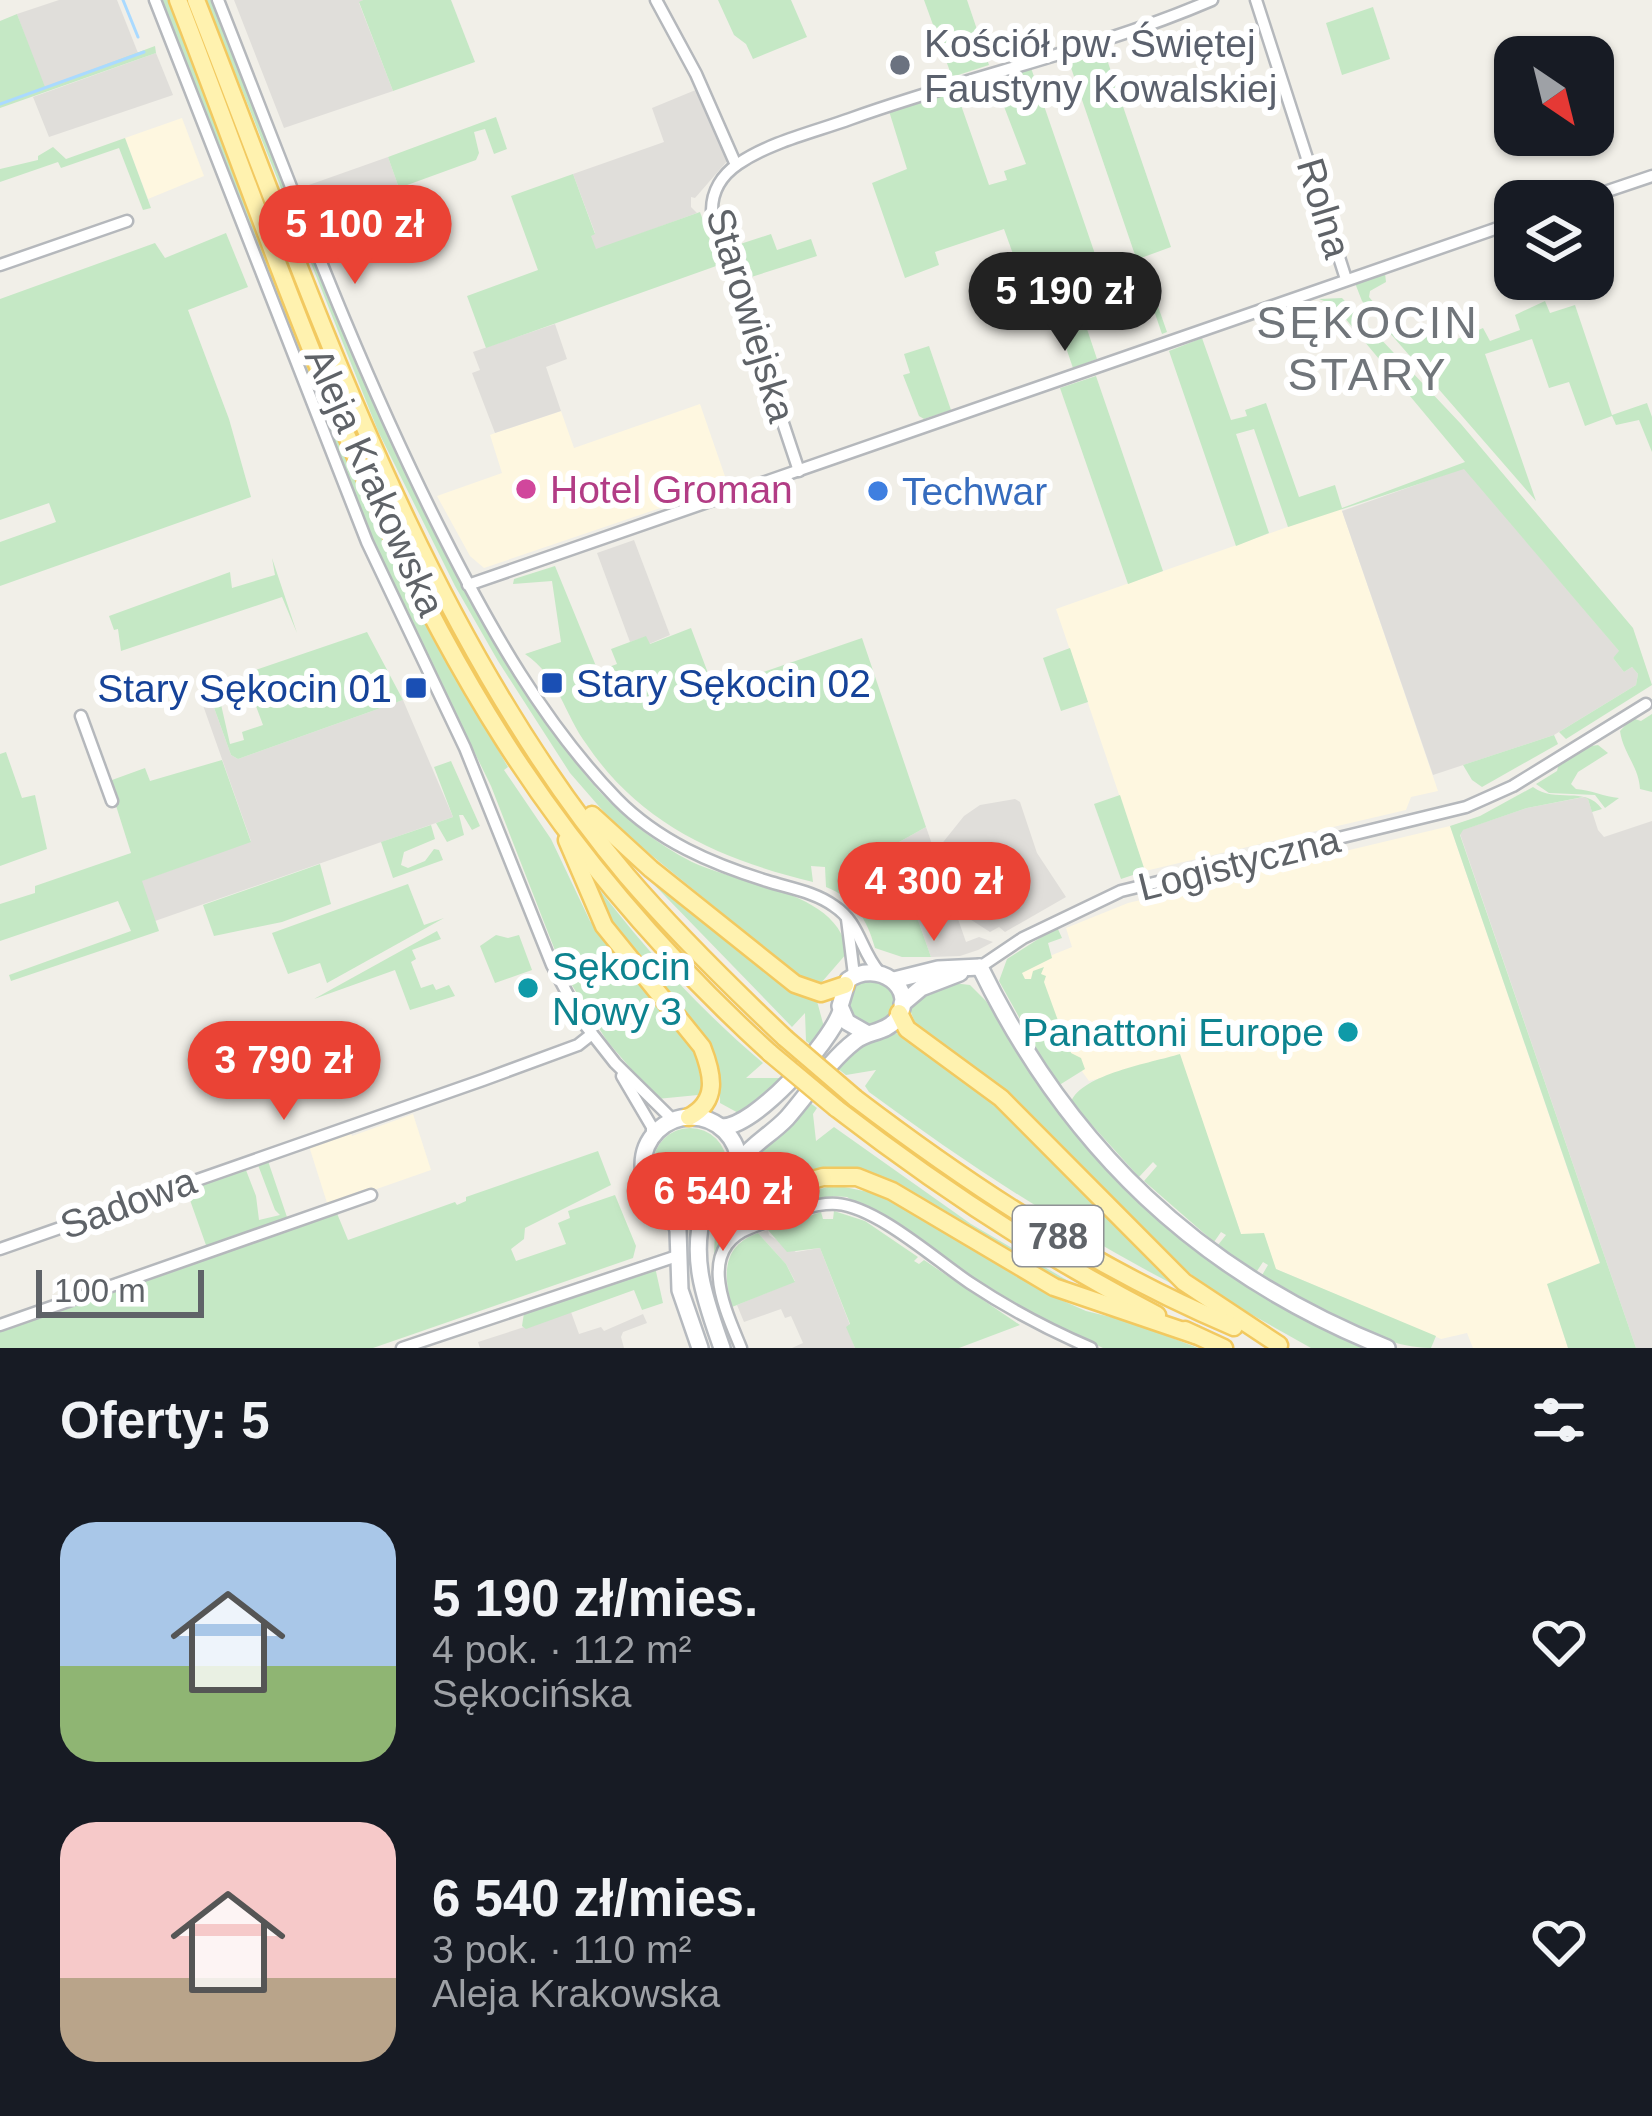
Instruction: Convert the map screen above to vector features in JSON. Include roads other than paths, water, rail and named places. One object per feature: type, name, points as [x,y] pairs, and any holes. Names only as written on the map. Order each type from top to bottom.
[{"type":"main road","name":"Aleja Krakowska","points":[[178,0],[327,383],[385,517],[473,689],[554,812]]},
{"type":"main road","name":"Aleja Krakowska","points":[[196,0],[333,349],[398,500],[480,657],[554,775]]},
{"type":"main road","name":"788","points":[[554,775],[626,875],[691,946],[784,1038],[855,1098],[947,1166],[1050,1232],[1181,1303],[1282,1347]]},
{"type":"main road","points":[[554,775],[626,848],[795,984],[821,993],[849,980],[980,967]]},
{"type":"main road","name":"788","points":[[554,812],[643,923],[770,1053],[836,1108],[919,1172],[998,1223],[1224,1348]]},
{"type":"main road","points":[[554,812],[604,926],[702,1047],[710,1071],[711,1092],[703,1108],[652,1137],[644,1153],[643,1172],[651,1191],[677,1222],[680,1290],[700,1348]]},
{"type":"main road","points":[[740,1162],[784,1121],[851,1044],[887,1028],[909,996],[933,982],[980,967]]},
{"type":"main road","points":[[980,967],[1052,1094],[1136,1187],[1263,1289],[1387,1348]]},
{"type":"main road","points":[[886,976],[907,1029],[1000,1098],[1184,1282],[1282,1347]]},
{"type":"main road","points":[[721,1127],[737,1126],[761,1111],[832,1028],[849,980]]},
{"type":"main road","points":[[841,1011],[851,1025],[868,1034]]},
{"type":"main road","points":[[682,1119],[708,1120],[735,1144],[740,1162],[725,1197]]},
{"type":"main road","points":[[671,1210],[704,1210],[725,1197],[840,1175],[868,1180],[1054,1286],[1195,1335]]},
{"type":"main road","points":[[704,1210],[698,1232],[698,1273],[722,1348]]},
{"type":"street","points":[[154,0],[379,571],[470,760],[552,965],[592,1034],[615,1063],[662,1113],[682,1119]]},
{"type":"street","name":"Aleja Krakowska","points":[[218,0],[395,437],[468,585],[562,731],[624,806],[675,844],[704,859],[817,896],[846,916]]},
{"type":"street","points":[[656,0],[696,74],[736,165]]},
{"type":"street","name":"Starowiejska","points":[[799,472],[712,210],[716,188],[736,165],[864,113],[1160,21],[1212,0]]},
{"type":"street","name":"Rolna","points":[[1256,0],[1346,279]]},
{"type":"street","points":[[1614,189],[1652,176]]},
{"type":"street","points":[[0,265],[128,221]]},
{"type":"street","points":[[468,585],[1494,229]]},
{"type":"street","name":"Logistyczna","points":[[980,967],[1023,938],[1121,891],[1442,814],[1513,786],[1646,704]]},
{"type":"street","points":[[81,716],[112,801]]},
{"type":"street","points":[[846,916],[860,933],[870,959],[886,976]]},
{"type":"street","points":[[846,916],[849,980]]},
{"type":"street","name":"Sadowa","points":[[0,1249],[578,1045],[592,1034]]},
{"type":"street","points":[[615,1063],[652,1127],[652,1137]]},
{"type":"street","points":[[0,1325],[371,1195]]},
{"type":"street","points":[[741,1348],[718,1287],[717,1271],[725,1247],[750,1228],[836,1204],[862,1210],[1022,1316],[1091,1348]]},
{"type":"street","points":[[402,1348],[676,1256]]},
{"type":"waterway","points":[[123,0],[138,37]]},
{"type":"waterway","points":[[0,104],[144,52]]},
{"type":"place","name":"Kościół pw. Świętej Faustyny Kowalskiej","points":[[900,65]]},
{"type":"place","name":"Hotel Groman","points":[[526,489]]},
{"type":"place","name":"Techwar","points":[[878,491]]},
{"type":"place","name":"Stary Sękocin 02","points":[[552,683]]},
{"type":"place","name":"Stary Sękocin 01","points":[[416,688]]},
{"type":"place","name":"Sękocin Nowy 3","points":[[528,988]]},
{"type":"place","name":"Panattoni Europe","points":[[1348,1032]]},
{"type":"district","name":"SĘKOCIN STARY","points":[[1368,348]]}]
